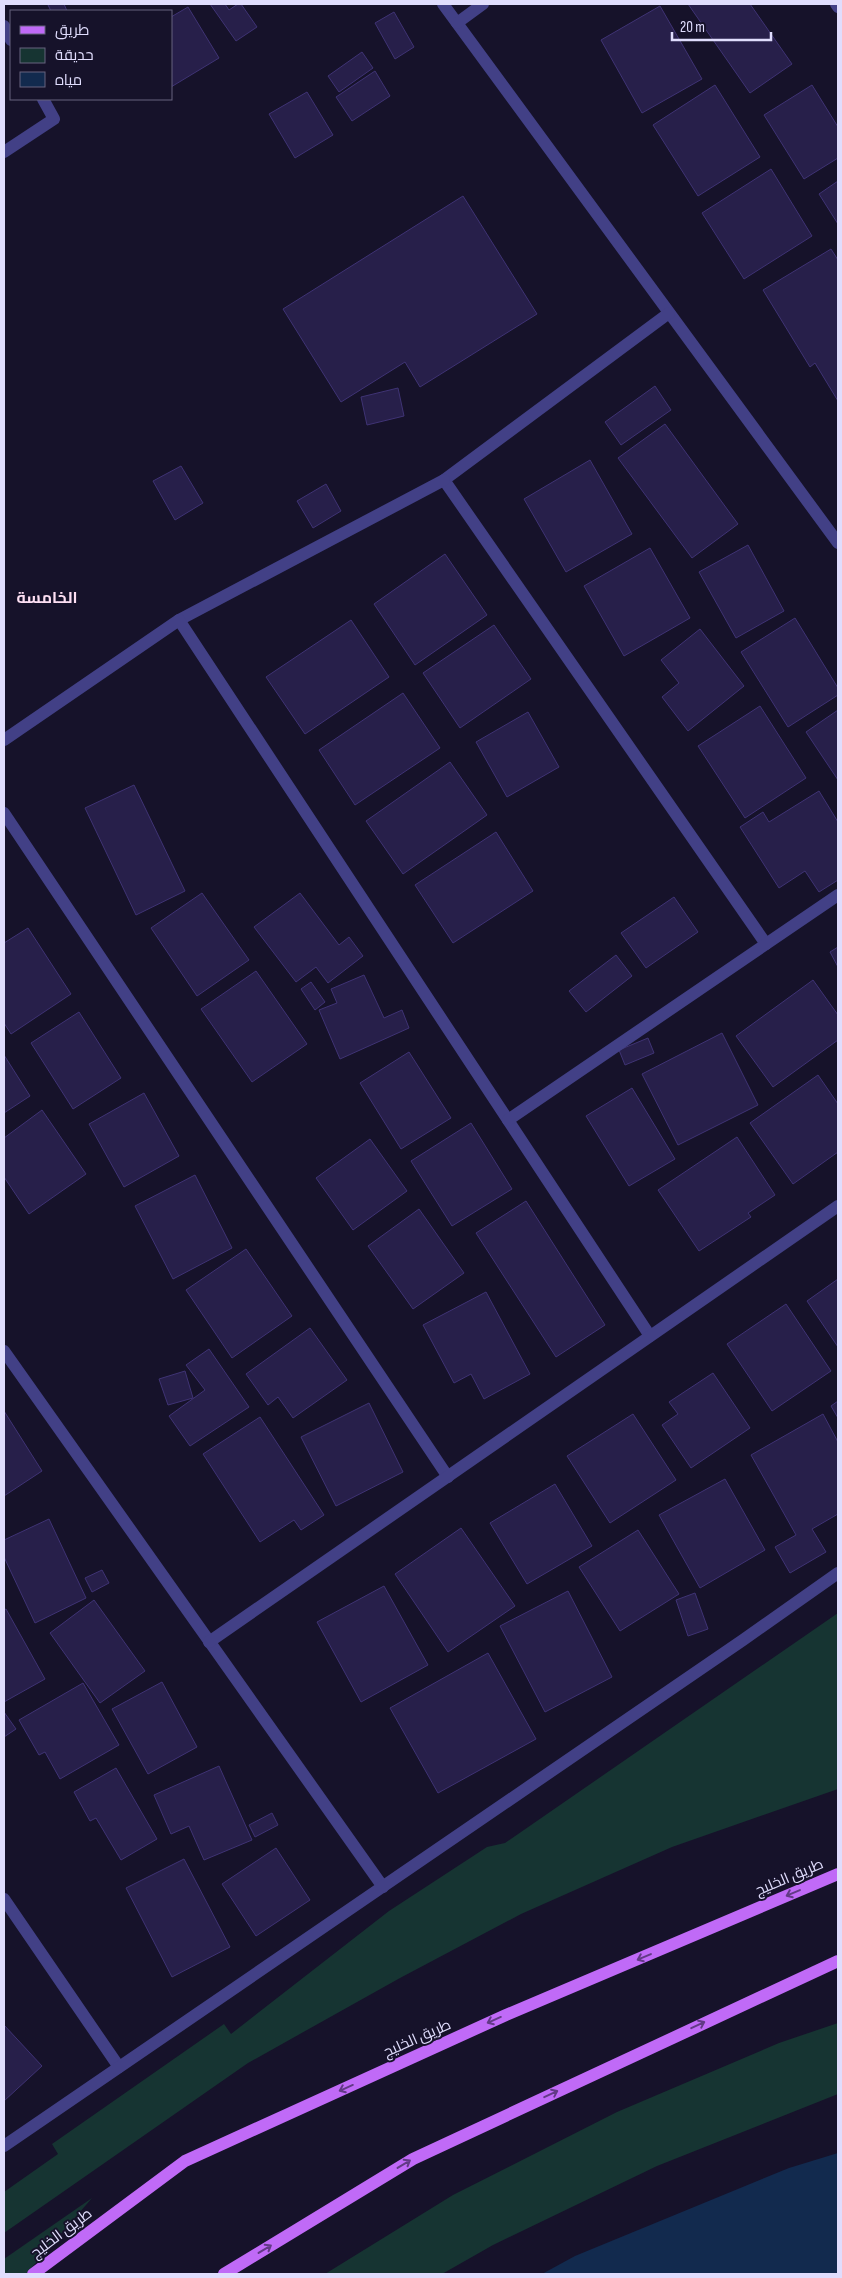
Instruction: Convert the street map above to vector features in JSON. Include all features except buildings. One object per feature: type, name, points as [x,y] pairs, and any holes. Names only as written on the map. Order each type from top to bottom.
[{"type":"main road","name":"طريق الخليج","points":[[33,2274],[185,2161],[506,2015],[838,1874]]},
{"type":"main road","points":[[224,2274],[413,2159],[838,1961]]},
{"type":"street","points":[[443,4],[838,543]]},
{"type":"street","points":[[457,23],[483,4]]},
{"type":"street","points":[[4,26],[10,38]]},
{"type":"street","points":[[4,152],[54,119],[44,100]]},
{"type":"street","points":[[4,740],[179,620],[444,480],[669,313]]},
{"type":"street","points":[[444,480],[766,944]]},
{"type":"street","points":[[179,620],[650,1336]]},
{"type":"street","points":[[4,814],[448,1477]]},
{"type":"street","points":[[508,1120],[838,894]]},
{"type":"street","points":[[209,1642],[838,1206]]},
{"type":"street","points":[[4,1351],[382,1887]]},
{"type":"street","points":[[4,2146],[735,1646],[838,1573]]},
{"type":"street","points":[[4,1899],[119,2067]]},
{"type":"green space","points":[[838,1613],[838,1789],[672,1847],[521,1914],[400,1978],[248,2063],[4,2233],[4,2192],[58,2154],[52,2144],[224,2024],[231,2034],[389,1911],[487,1847],[505,1843]]},
{"type":"green space","points":[[838,2023],[838,2094],[657,2166],[493,2245],[442,2274],[325,2274],[453,2195],[617,2112],[779,2043]]},
{"type":"green space","points":[[92,2198],[26,2274],[4,2274],[4,2259]]},
{"type":"water","points":[[838,2153],[838,2274],[542,2274],[575,2256],[789,2168]]},
{"type":"district","name":"الخامسة","points":[[47,597]]}]
